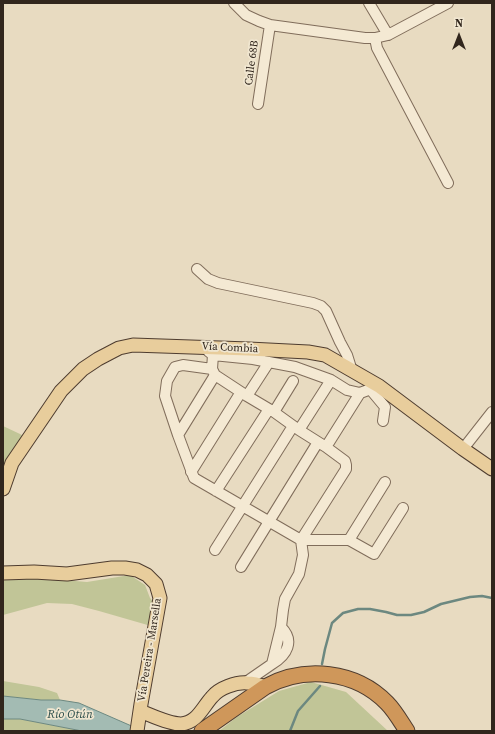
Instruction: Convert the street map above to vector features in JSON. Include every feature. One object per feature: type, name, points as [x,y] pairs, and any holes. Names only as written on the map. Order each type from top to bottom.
[{"type":"highway","points":[[205,729],[266,686],[276,681],[301,674],[326,674],[342,676],[360,683],[375,692],[388,704],[407,731]]},
{"type":"main road","name":"Vía Combia","points":[[3,488],[12,463],[61,391],[83,369],[98,359],[118,348],[133,345],[208,351],[319,353],[325,355],[352,371],[492,469]]},
{"type":"main road","name":"Vía Pereira - Marsella","points":[[3,573],[34,572],[67,574],[112,568],[126,568],[137,570],[147,575],[156,584],[160,598],[138,728]]},
{"type":"main road","points":[[140,711],[172,723],[189,723],[197,717],[212,696],[223,689],[246,682],[266,686]]},
{"type":"street","points":[[234,3],[246,15],[270,25],[365,38],[375,38],[388,35],[448,3]]},
{"type":"street","points":[[369,3],[388,35]]},
{"type":"street","name":"Calle 68B","points":[[258,104],[270,25]]},
{"type":"street","points":[[375,38],[377,48],[448,183]]},
{"type":"street","points":[[197,269],[208,279],[218,283],[321,306],[326,311],[347,355],[352,371]]},
{"type":"street","points":[[178,435],[213,372],[208,351],[295,367],[331,380],[347,390],[360,393],[375,388],[385,407],[383,421]]},
{"type":"street","points":[[191,472],[244,394],[269,362]]},
{"type":"street","points":[[246,682],[272,664],[281,627],[285,599],[299,574],[303,555],[301,540],[346,469],[345,461],[322,444],[244,394],[213,372],[183,365],[175,367],[167,381],[165,396],[194,478],[301,540],[349,540],[374,554],[403,508]]},
{"type":"street","points":[[215,550],[296,428],[331,380]]},
{"type":"street","points":[[216,491],[271,410],[293,382]]},
{"type":"street","points":[[241,567],[269,522],[322,444],[360,393]]},
{"type":"street","points":[[463,449],[492,412]]},
{"type":"street","points":[[349,540],[385,482]]},
{"type":"green space","points":[[3,426],[28,439],[3,489]]},
{"type":"green space","points":[[130,575],[145,585],[150,598],[156,605],[151,626],[72,604],[47,603],[3,615],[3,580],[9,578],[41,578],[87,582]]},
{"type":"green space","points":[[3,681],[39,687],[57,693],[60,700],[41,700],[3,696]]},
{"type":"green space","points":[[311,682],[346,692],[388,731],[219,731],[237,717],[279,691]]},
{"type":"green space","points":[[3,719],[20,719],[82,731],[3,731]]},
{"type":"water","name":"Río Otún","points":[[3,696],[41,700],[60,700],[79,703],[143,731],[82,731],[20,719],[3,719]]},
{"type":"waterway","points":[[322,664],[332,623],[343,613],[358,609],[370,609],[397,615],[411,615],[424,612],[441,604],[470,597],[482,596],[492,598]]},
{"type":"waterway","points":[[290,731],[298,711],[320,686]]}]
